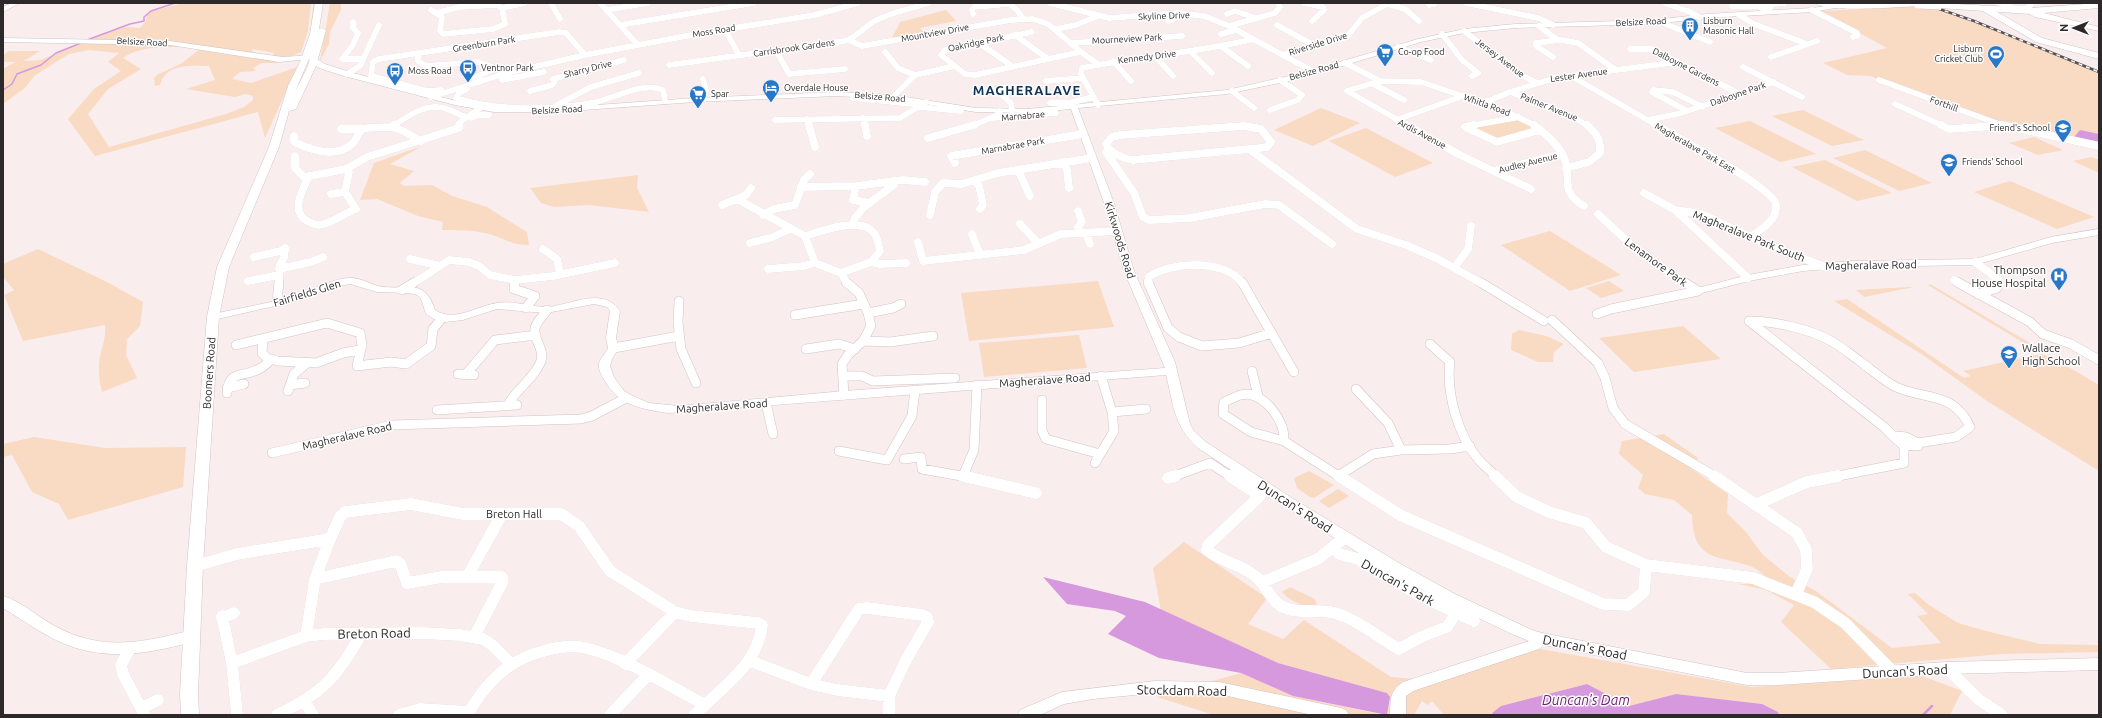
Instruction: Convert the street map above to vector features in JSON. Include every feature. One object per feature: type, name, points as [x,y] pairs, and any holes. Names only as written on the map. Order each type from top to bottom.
[{"type":"highway","points":[[1821,3],[1839,6],[1868,4],[1918,4],[2033,9],[2085,4],[2099,7]]},
{"type":"highway","points":[[2064,7],[2072,3]]},
{"type":"highway","points":[[2033,9],[2055,13],[2099,7]]},
{"type":"main road","points":[[309,58],[322,28],[322,12],[319,4]]},
{"type":"main road","points":[[306,72],[319,4]]},
{"type":"main road","points":[[1984,8],[2039,40],[2099,56]]},
{"type":"main road","points":[[2033,9],[2069,22],[2099,29]]},
{"type":"main road","points":[[2055,13],[2057,17],[2069,22]]},
{"type":"main road","name":"Boomers Road","points":[[283,123],[290,96],[306,72]]},
{"type":"main road","name":"Boomers Road","points":[[190,715],[195,566],[213,317],[223,268],[265,170],[283,123],[306,72]]},
{"type":"street","points":[[3,10],[17,3]]},
{"type":"street","points":[[502,8],[505,24],[502,27],[464,33],[440,32],[443,20],[442,17],[434,11],[468,6],[497,5],[502,8],[525,3]]},
{"type":"street","points":[[551,3],[560,19]]},
{"type":"street","points":[[600,3],[637,44]]},
{"type":"street","points":[[606,10],[648,3]]},
{"type":"street","points":[[620,25],[754,3]]},
{"type":"street","points":[[838,3],[846,7]]},
{"type":"street","name":"Moss Road","points":[[431,97],[536,66],[585,55],[637,44],[815,15],[858,3]]},
{"type":"street","points":[[849,40],[858,35],[871,23],[929,3]]},
{"type":"street","name":"Mountview Drive","points":[[973,14],[974,12],[972,10],[974,7],[1009,3],[1017,10],[1023,19]]},
{"type":"street","name":"Skyline Drive","points":[[1050,3],[1098,16],[1121,18],[1171,14],[1204,16],[1236,30],[1314,72]]},
{"type":"street","points":[[1228,26],[1275,13],[1280,7],[1278,3]]},
{"type":"street","points":[[1304,3],[1323,7],[1324,10],[1312,21]]},
{"type":"street","points":[[1466,3],[1542,19],[1553,25]]},
{"type":"street","points":[[1665,3],[1700,17]]},
{"type":"street","points":[[1732,6],[1746,4],[1762,6],[1784,3]]},
{"type":"street","points":[[1388,4],[1405,9],[1419,20]]},
{"type":"street","name":"Riverside Drive","points":[[1282,55],[1350,35],[1362,18],[1388,4]]},
{"type":"street","points":[[1762,6],[1775,13]]},
{"type":"street","name":"Belsize Road","points":[[3,40],[96,40],[170,43],[279,60],[309,58],[319,65],[359,78],[480,108],[544,111],[704,99],[836,94],[893,97],[922,105],[1012,111],[1098,105],[1232,91],[1314,72],[1442,34],[1464,30],[1658,21],[1739,14],[1812,10],[1839,6]]},
{"type":"street","points":[[1812,10],[1857,34],[1857,36],[1853,37]]},
{"type":"street","points":[[1227,14],[1235,12],[1256,18]]},
{"type":"street","points":[[1168,21],[1173,20],[1171,14]]},
{"type":"street","points":[[1739,14],[1754,24],[1807,44]]},
{"type":"street","points":[[1056,29],[1076,25],[1098,16]]},
{"type":"street","name":"Mountview Drive","points":[[849,40],[859,46],[866,46],[1023,19],[1043,21],[1056,29],[1080,52],[1098,64]]},
{"type":"street","points":[[1658,21],[1710,42]]},
{"type":"street","points":[[355,23],[353,28],[358,33],[353,45],[342,59],[363,59]]},
{"type":"street","points":[[344,73],[359,68],[379,25]]},
{"type":"street","points":[[1277,25],[1315,46]]},
{"type":"street","points":[[1539,26],[1559,40]]},
{"type":"street","name":"Carrisbrook Gardens","points":[[725,30],[739,55]]},
{"type":"street","points":[[1221,34],[1236,30]]},
{"type":"street","name":"Jersey Avenue","points":[[1464,30],[1521,75],[1537,83]]},
{"type":"street","name":"Greenburn Park","points":[[496,68],[444,89],[427,90],[370,76],[373,62],[379,59],[562,32],[566,33],[585,55]]},
{"type":"street","name":"Oakridge Park","points":[[955,66],[941,55],[941,52],[1032,32]]},
{"type":"street","points":[[464,33],[466,47]]},
{"type":"street","points":[[1442,34],[1462,60],[1478,73],[1472,76]]},
{"type":"street","points":[[1015,35],[1048,59]]},
{"type":"street","name":"Mourneview Park","points":[[1072,43],[1182,36]]},
{"type":"street","name":"Kennedy Drive","points":[[1083,78],[1080,70],[1098,64],[1222,46],[1253,39]]},
{"type":"street","name":"Carrisbrook Gardens","points":[[669,65],[849,40]]},
{"type":"street","points":[[1553,57],[1536,46],[1536,43],[1559,40],[1578,43],[1616,70]]},
{"type":"street","points":[[1771,57],[1817,41]]},
{"type":"street","points":[[978,43],[1012,66]]},
{"type":"street","points":[[1222,46],[1248,66]]},
{"type":"street","points":[[1398,47],[1431,60]]},
{"type":"street","name":"Dalboyne Gardens","points":[[1630,49],[1647,48],[1740,94]]},
{"type":"street","points":[[776,50],[789,74],[845,69]]},
{"type":"street","points":[[1190,51],[1212,73]]},
{"type":"street","points":[[886,52],[898,68],[916,75],[893,97]]},
{"type":"street","points":[[955,66],[965,74],[970,75],[1080,52]]},
{"type":"street","points":[[418,54],[418,62],[426,66],[478,62],[496,68],[507,74]]},
{"type":"street","points":[[1154,55],[1173,76]]},
{"type":"street","name":"Sharry Drive","points":[[553,79],[624,60]]},
{"type":"street","points":[[1113,61],[1131,81]]},
{"type":"street","name":"Lester Avenue","points":[[1483,103],[1537,83],[1571,76],[1678,62]]},
{"type":"street","name":"Whitla Road","points":[[1344,63],[1380,80],[1421,82],[1519,117],[1549,136],[1562,154],[1566,168],[1566,180],[1574,200],[1584,206]]},
{"type":"street","name":"Sharry Drive","points":[[536,66],[553,79]]},
{"type":"street","name":"Oakridge Park","points":[[916,75],[955,66]]},
{"type":"street","name":"Dalboyne Park","points":[[1743,67],[1802,97]]},
{"type":"street","name":"Belsize Road","points":[[306,72],[328,68]]},
{"type":"street","name":"Belsize Road","points":[[306,72],[344,73]]},
{"type":"street","points":[[544,72],[495,81],[459,93],[456,98],[485,104],[555,106],[606,101],[630,92],[653,87],[663,90],[665,102]]},
{"type":"street","points":[[555,106],[591,87],[639,73]]},
{"type":"street","name":"Magheralave Park East","points":[[1571,76],[1753,181],[1768,192],[1776,203],[1772,219],[1750,237]]},
{"type":"street","points":[[1046,81],[1083,78],[1098,105]]},
{"type":"street","name":"Sharry Drive","points":[[530,91],[552,85],[554,83],[553,79]]},
{"type":"street","points":[[703,79],[706,90],[704,99]]},
{"type":"street","points":[[1270,110],[1298,100],[1302,95],[1280,80]]},
{"type":"street","name":"Ardis Avenue","points":[[1380,80],[1373,84],[1347,91],[1396,120],[1531,189]]},
{"type":"street","name":"Forthill","points":[[1879,80],[2009,128]]},
{"type":"street","name":"Dalboyne Park","points":[[1647,120],[1687,112],[1774,82]]},
{"type":"street","points":[[1373,84],[1404,100]]},
{"type":"street","name":"Dalboyne Park","points":[[1687,112],[1652,92],[1653,90],[1664,88],[1672,90],[1703,107]]},
{"type":"street","points":[[1008,89],[1004,91],[1003,96],[1011,103],[1012,111]]},
{"type":"street","points":[[1232,91],[1254,108]]},
{"type":"street","name":"Palmer Avenue","points":[[1510,92],[1577,118],[1593,128],[1601,144],[1600,153],[1589,162],[1566,168]]},
{"type":"street","points":[[1396,120],[1463,96]]},
{"type":"street","points":[[1050,103],[1069,103],[1093,97]]},
{"type":"street","points":[[853,98],[908,102],[961,111]]},
{"type":"street","name":"Forthill","points":[[1895,104],[1948,129],[1981,126],[2009,128],[2099,146]]},
{"type":"street","points":[[775,120],[900,118],[922,105]]},
{"type":"street","points":[[392,127],[409,115],[428,106],[444,108],[467,118],[489,115]]},
{"type":"street","name":"Kirkwoods Road","points":[[1074,107],[1118,231],[1136,290],[1166,355],[1171,371]]},
{"type":"street","points":[[305,178],[332,168],[346,169],[367,157],[459,128],[460,122],[480,108]]},
{"type":"street","name":"Marnabrae","points":[[928,138],[968,128],[1000,111]]},
{"type":"street","name":"Marnabrae","points":[[989,118],[1056,113]]},
{"type":"street","points":[[1519,117],[1465,127],[1497,142],[1540,130]]},
{"type":"street","points":[[863,118],[867,136]]},
{"type":"street","points":[[807,119],[815,146]]},
{"type":"street","points":[[1108,149],[1126,159],[1267,147],[1271,142],[1261,129],[1244,126],[1120,135],[1112,137],[1106,144],[1108,149],[1106,152],[1134,193],[1143,217],[1149,220],[1190,218],[1265,204],[1279,205],[1332,244]]},
{"type":"street","points":[[341,129],[392,127],[421,141]]},
{"type":"street","points":[[294,136],[294,142],[318,151],[336,153],[352,144],[362,129]]},
{"type":"street","name":"Marnabrae Park","points":[[955,163],[951,156],[1083,134]]},
{"type":"street","points":[[318,151],[325,147]]},
{"type":"street","points":[[1248,149],[1357,229],[1406,245],[1454,268],[1548,321],[1598,364],[1610,406],[1615,415],[1625,424],[1651,440],[1661,449],[1710,478],[1724,483],[1757,504],[1797,533],[1806,550],[1807,569],[1796,594]]},
{"type":"street","name":"Audley Avenue","points":[[1494,171],[1562,154]]},
{"type":"street","points":[[295,156],[296,168],[307,180],[298,201],[297,210],[301,218],[313,224],[320,224],[356,209],[345,192],[349,172],[346,169]]},
{"type":"street","points":[[930,215],[935,192],[943,183],[962,184],[1018,170],[1092,158]]},
{"type":"street","points":[[1116,167],[1126,159]]},
{"type":"street","points":[[1063,162],[1067,170],[1069,188]]},
{"type":"street","points":[[1018,170],[1023,178],[1023,188],[1030,196]]},
{"type":"street","points":[[763,215],[774,209],[795,205],[802,187],[810,176]]},
{"type":"street","points":[[802,187],[856,186],[904,180],[923,181]]},
{"type":"street","points":[[975,180],[979,186],[983,205],[980,209]]},
{"type":"street","points":[[852,225],[859,211],[889,190],[894,185],[893,182]]},
{"type":"street","points":[[856,186],[853,200],[870,203]]},
{"type":"street","points":[[722,205],[746,195],[751,188]]},
{"type":"street","points":[[331,194],[345,192]]},
{"type":"street","points":[[1644,193],[1675,210],[1716,250],[1748,278]]},
{"type":"street","points":[[737,199],[763,215],[805,236],[809,243],[810,253],[815,263]]},
{"type":"street","name":"Magheralave Park South","points":[[1675,210],[1702,214],[1750,237],[1822,266]]},
{"type":"street","points":[[1078,211],[1082,222],[1078,227],[1090,244]]},
{"type":"street","name":"Lenamore Park","points":[[1598,214],[1639,252],[1698,291]]},
{"type":"street","points":[[1020,224],[1038,243]]},
{"type":"street","points":[[805,236],[820,231],[852,225],[868,228],[877,236],[880,251],[871,262],[841,273]]},
{"type":"street","points":[[1454,268],[1464,256],[1471,243],[1471,226]]},
{"type":"street","points":[[750,243],[790,229]]},
{"type":"street","points":[[918,242],[923,261],[1024,250],[1061,234],[1118,231]]},
{"type":"street","name":"Magheralave Road","points":[[1597,314],[1618,314],[1635,310],[1644,304],[1786,270],[1822,266],[1975,262],[2051,240],[2099,232]]},
{"type":"street","points":[[972,234],[980,255]]},
{"type":"street","points":[[254,257],[264,256],[285,249],[279,272],[277,302]]},
{"type":"street","points":[[543,249],[558,259],[560,274]]},
{"type":"street","points":[[248,281],[323,257]]},
{"type":"street","points":[[410,259],[440,266]]},
{"type":"street","points":[[402,290],[449,260],[469,262],[479,266],[490,275],[515,280],[560,274],[616,262]]},
{"type":"street","points":[[871,262],[880,264],[906,263]]},
{"type":"street","points":[[1975,262],[1999,280],[2000,284],[1997,288],[1978,294]]},
{"type":"street","points":[[773,270],[815,263],[841,273],[848,285],[859,293],[868,313],[870,326],[863,340],[848,355],[842,364],[844,395]]},
{"type":"street","points":[[1272,333],[1239,343],[1202,346],[1179,337],[1168,328],[1148,284],[1149,277],[1155,271],[1195,265],[1217,268],[1235,274],[1243,283],[1272,333],[1294,372]]},
{"type":"street","points":[[515,280],[514,288],[535,296],[526,308]]},
{"type":"street","points":[[1954,280],[2030,322],[2032,328],[2055,340],[2070,344],[2099,360]]},
{"type":"street","name":"Fairfields Glen","points":[[213,317],[277,302],[343,281],[360,282],[377,289],[402,290],[421,293],[426,298],[430,312],[442,318]]},
{"type":"street","points":[[240,344],[327,323],[360,333],[363,337],[357,366],[382,362],[408,364],[431,346],[433,328],[442,318],[460,317],[496,306],[547,310],[594,301],[604,302],[612,305],[615,311],[611,338],[614,348],[612,354],[605,362],[606,374],[616,390],[626,398]]},
{"type":"street","points":[[679,301],[677,317],[679,336],[686,360],[691,364],[696,383]]},
{"type":"street","points":[[795,315],[815,315],[864,304]]},
{"type":"street","points":[[868,313],[893,308],[901,304]]},
{"type":"street","points":[[437,410],[513,405],[515,392],[540,362],[543,353],[536,335],[536,325],[547,310]]},
{"type":"street","points":[[1757,504],[1806,482],[1904,463],[1906,449],[1904,447],[1896,439],[1884,427],[1749,321],[1766,322],[1818,335],[1850,353],[1896,387],[1942,399],[1954,406],[1969,421],[1970,427],[1956,437],[1918,443],[1906,437],[1897,436],[1896,439]]},
{"type":"street","points":[[466,374],[495,340],[536,335]]},
{"type":"street","points":[[614,348],[679,336]]},
{"type":"street","points":[[863,340],[878,343],[893,343],[933,336]]},
{"type":"street","points":[[263,339],[262,353],[267,358],[307,363],[316,363],[343,353],[360,350]]},
{"type":"street","points":[[806,349],[826,342],[855,349]]},
{"type":"street","points":[[1430,344],[1450,362],[1448,379],[1454,408],[1470,446],[1486,468],[1517,497],[1549,512],[1586,523],[1606,547],[1646,565],[1753,578],[1814,602],[1845,623],[1892,671]]},
{"type":"street","points":[[244,384],[227,391],[228,382],[232,377],[258,370],[272,359]]},
{"type":"street","points":[[305,383],[289,388],[296,371],[307,363]]},
{"type":"street","name":"Magheralave Road","points":[[279,449],[392,425],[581,419],[596,414],[626,398],[645,405],[679,410],[844,395],[1171,371]]},
{"type":"street","name":"Duncan's Road","points":[[1171,371],[1184,424],[1190,434],[1228,462],[1344,538],[1394,568],[1450,598],[1541,639],[1747,679],[1760,680],[1947,668],[2099,664]]},
{"type":"street","points":[[1252,371],[1258,396]]},
{"type":"street","points":[[843,376],[862,376],[873,381],[955,378]]},
{"type":"street","points":[[1095,463],[1114,431],[1112,412],[1101,376]]},
{"type":"street","points":[[963,476],[974,450],[977,385]]},
{"type":"street","points":[[1356,389],[1388,421],[1396,432],[1401,450]]},
{"type":"street","points":[[839,451],[887,460],[912,416],[915,390]]},
{"type":"street","points":[[1284,441],[1284,433],[1270,406],[1258,396],[1247,394],[1236,395],[1224,402],[1223,414],[1239,428],[1264,437],[1284,441],[1400,516],[1518,565],[1603,604],[1628,605],[1644,592],[1646,565]]},
{"type":"street","points":[[1042,400],[1042,431],[1046,439],[1100,454]]},
{"type":"street","points":[[766,403],[773,434]]},
{"type":"street","points":[[1112,412],[1146,409]]},
{"type":"street","points":[[1904,447],[1918,446],[1918,443]]},
{"type":"street","points":[[1338,476],[1373,454],[1401,450],[1450,449],[1470,446]]},
{"type":"street","points":[[904,459],[921,457],[922,469],[963,476],[1036,494]]},
{"type":"street","points":[[1168,478],[1179,476],[1203,464],[1210,463],[1260,496],[1208,545],[1207,550],[1210,554],[1237,564],[1255,575],[1263,582],[1276,602],[1294,610],[1326,611],[1340,615],[1399,650],[1422,637],[1447,627],[1456,613]]},
{"type":"street","name":"Breton Hall","points":[[306,636],[315,579],[340,517],[345,512],[411,504],[463,514],[561,514],[572,519],[584,529],[605,566],[610,571],[675,612],[691,616],[758,623],[762,625],[762,634],[750,661]]},
{"type":"street","points":[[467,577],[502,514]]},
{"type":"street","points":[[1263,582],[1318,559],[1344,538]]},
{"type":"street","points":[[195,566],[237,554],[330,539]]},
{"type":"street","name":"Duncan's Park","points":[[1338,554],[1358,559],[1419,595],[1474,622]]},
{"type":"street","points":[[315,579],[396,561],[400,563],[407,583],[442,577],[502,577],[502,583],[474,637]]},
{"type":"street","points":[[3,601],[71,641],[93,647],[130,648],[162,644],[192,636]]},
{"type":"street","points":[[811,684],[858,609],[867,608],[922,614],[927,617],[928,622],[906,660],[889,696],[889,715]]},
{"type":"street","points":[[625,664],[675,612]]},
{"type":"street","points":[[234,613],[222,617],[232,663],[237,715]]},
{"type":"street","points":[[276,715],[305,702],[324,690],[334,679],[362,633]]},
{"type":"street","name":"Breton Road","points":[[232,663],[306,636],[362,633],[422,633],[483,639],[492,644],[510,663]]},
{"type":"street","points":[[1398,715],[1399,693],[1408,686],[1534,646],[1541,639]]},
{"type":"street","points":[[399,715],[420,709],[468,714],[486,685],[510,663],[534,652],[575,646],[592,650],[625,664],[705,705]]},
{"type":"street","points":[[130,648],[121,665],[122,674],[142,711],[158,700]]},
{"type":"street","points":[[694,715],[750,661],[811,684],[837,690],[889,696]]},
{"type":"street","points":[[1947,668],[1978,699],[2002,715]]},
{"type":"street","points":[[610,715],[647,676]]},
{"type":"street","name":"Stockdam Road","points":[[1025,715],[1062,698],[1155,687],[1219,688],[1341,715]]},
{"type":"street","points":[[305,702],[313,715]]},
{"type":"shaded area","points":[[184,3],[311,3],[308,31],[301,52],[292,56],[271,57],[274,53],[253,49],[252,52],[279,63],[262,63],[253,68],[256,71],[240,72],[232,79],[251,83],[297,67],[265,138],[258,112],[95,156],[68,119],[94,89],[121,71],[108,62],[119,53],[89,50],[69,54],[34,76],[25,88],[3,104],[3,69],[15,62],[3,62],[3,55],[9,51],[40,51],[24,61],[41,60],[84,41],[124,27],[140,28],[146,21],[147,15],[152,11]],"holes":[[[198,45],[204,46],[182,63],[157,75],[154,78],[155,86],[160,85],[163,78],[173,69],[187,66],[209,66],[215,80],[186,89],[235,97],[245,94],[253,96],[253,100],[244,107],[226,114],[109,147],[88,114],[108,89],[141,69],[123,58],[132,53],[150,48]]]},
{"type":"shaded area","points":[[330,3],[341,3],[341,10],[330,32],[329,44],[320,61]]},
{"type":"shaded area","points":[[1930,6],[2008,35],[2099,73],[2099,145],[2028,132],[1886,81],[1870,76],[1847,75],[1823,63],[1887,48],[1819,11]]},
{"type":"shaded area","points":[[946,10],[956,21],[920,28],[925,34],[873,43],[892,38],[900,22]]},
{"type":"shaded area","points":[[1321,108],[1360,123],[1313,146],[1274,130]]},
{"type":"shaded area","points":[[1803,110],[1864,140],[1832,146],[1772,116]]},
{"type":"shaded area","points":[[1514,120],[1523,121],[1535,129],[1499,141],[1470,126]]},
{"type":"shaded area","points":[[1750,121],[1816,154],[1780,162],[1715,128]]},
{"type":"shaded area","points":[[1366,128],[1433,163],[1395,177],[1329,141]]},
{"type":"shaded area","points":[[2034,137],[2063,150],[2038,155],[2009,143]]},
{"type":"shaded area","points":[[422,146],[390,164],[414,171],[400,183],[404,186],[432,185],[452,196],[487,207],[527,232],[529,245],[513,243],[489,234],[478,232],[442,230],[443,222],[418,216],[377,199],[360,200],[374,163]]},
{"type":"shaded area","points":[[1865,150],[1932,183],[1899,191],[1833,158]]},
{"type":"shaded area","points":[[2092,157],[2099,160],[2099,173],[2073,161]]},
{"type":"shaded area","points":[[1825,160],[1892,193],[1857,201],[1792,167]]},
{"type":"shaded area","points":[[638,175],[637,188],[649,212],[589,205],[554,207],[541,203],[530,188]]},
{"type":"shaded area","points":[[2010,181],[2094,217],[2057,229],[1974,192]]},
{"type":"shaded area","points":[[1550,231],[1621,275],[1570,291],[1501,245]]},
{"type":"shaded area","points":[[38,249],[105,281],[143,302],[140,326],[127,339],[126,355],[137,378],[102,392],[99,365],[105,337],[105,325],[23,341],[4,295],[14,290],[3,277],[3,264]]},
{"type":"shaded area","points":[[1098,281],[1114,327],[969,341],[961,293]]},
{"type":"shaded area","points":[[1609,281],[1624,291],[1601,298],[1586,288]]},
{"type":"shaded area","points":[[1930,284],[2045,352],[2037,351],[1928,285]]},
{"type":"shaded area","points":[[1909,287],[1914,287],[1864,297],[1856,290]]},
{"type":"shaded area","points":[[1847,299],[1964,378],[1971,376],[1963,371],[2041,354],[2053,358],[2099,385],[2099,471],[1987,401],[1923,355],[1834,301]]},
{"type":"shaded area","points":[[1683,326],[1721,359],[1634,372],[1599,338]]},
{"type":"shaded area","points":[[1519,330],[1546,336],[1564,344],[1554,352],[1553,362],[1538,362],[1511,350],[1512,334]]},
{"type":"shaded area","points":[[1079,335],[1087,368],[984,377],[979,343]]},
{"type":"shaded area","points":[[1664,434],[1698,458],[1692,469],[1728,494],[1727,513],[1746,532],[1763,555],[1790,577],[1816,591],[1892,648],[1941,643],[1917,616],[1928,614],[1908,594],[1915,593],[1929,605],[1958,623],[2040,644],[2099,645],[2099,652],[2002,654],[1831,669],[1781,622],[1794,605],[1766,590],[1739,584],[1755,584],[1768,578],[1750,566],[1709,554],[1697,541],[1693,530],[1692,515],[1674,500],[1645,494],[1638,488],[1643,475],[1619,454],[1622,441]]},
{"type":"shaded area","points":[[34,437],[105,448],[186,447],[183,487],[68,520],[59,504],[32,492],[12,455],[3,457],[3,444]]},
{"type":"shaded area","points":[[1309,471],[1334,485],[1314,498],[1310,497],[1297,488],[1294,478]]},
{"type":"shaded area","points":[[1338,489],[1349,496],[1329,508],[1319,501]]},
{"type":"shaded area","points":[[1184,542],[1267,598],[1248,624],[1283,639],[1304,620],[1391,677],[1415,679],[1518,645],[1752,687],[1922,676],[1962,691],[1950,715],[1779,715],[1778,712],[1762,704],[1676,694],[1629,706],[1587,684],[1501,706],[1492,713],[1494,715],[1444,715],[1432,701],[1428,705],[1422,701],[1414,715],[1387,715],[1390,697],[1387,693],[1278,663],[1161,611],[1153,568]]},
{"type":"shaded area","points":[[1290,587],[1315,599],[1317,606],[1302,604],[1290,599],[1282,592]]},
{"type":"shaded area","points":[[1241,673],[1293,696],[1384,715],[1214,715],[1157,697]]},
{"type":"water","points":[[2080,130],[2099,134],[2099,144],[2073,137],[2076,137],[2075,136]]},
{"type":"water","points":[[1043,577],[1145,602],[1278,663],[1387,693],[1390,697],[1387,715],[1293,696],[1241,673],[1159,658],[1108,634],[1126,616],[1115,611],[1067,604]]},
{"type":"water","name":"Duncan's Dam","points":[[1587,684],[1629,706],[1676,694],[1762,704],[1778,712],[1779,715],[1494,715],[1492,713],[1501,706]]},
{"type":"waterway","points":[[87,40],[130,24],[144,21],[144,17],[151,11],[175,3]]},
{"type":"waterway","points":[[3,90],[12,84],[17,74],[41,65],[56,53],[81,43]]},
{"type":"waterway","points":[[1923,715],[1932,706]]},
{"type":"railway","points":[[1922,3],[1974,21],[2099,72]]},
{"type":"place","name":"Lisburn Masonic Hall","points":[[1690,41]]},
{"type":"place","name":"Co-op Food","points":[[1385,67]]},
{"type":"place","name":"Lisburn Cricket Club","points":[[1996,69]]},
{"type":"place","name":"Ventnor Park","points":[[468,83]]},
{"type":"place","name":"Moss Road","points":[[395,86]]},
{"type":"place","name":"Overdale House","points":[[771,103]]},
{"type":"place","name":"Spar","points":[[698,109]]},
{"type":"place","name":"Friend's School","points":[[2063,143]]},
{"type":"place","name":"Friends' School","points":[[1949,177]]},
{"type":"place","name":"Thompson House Hospital","points":[[2059,291]]},
{"type":"place","name":"Wallace High School","points":[[2009,369]]},
{"type":"district","name":"MAGHERALAVE","points":[[1027,90]]}]
